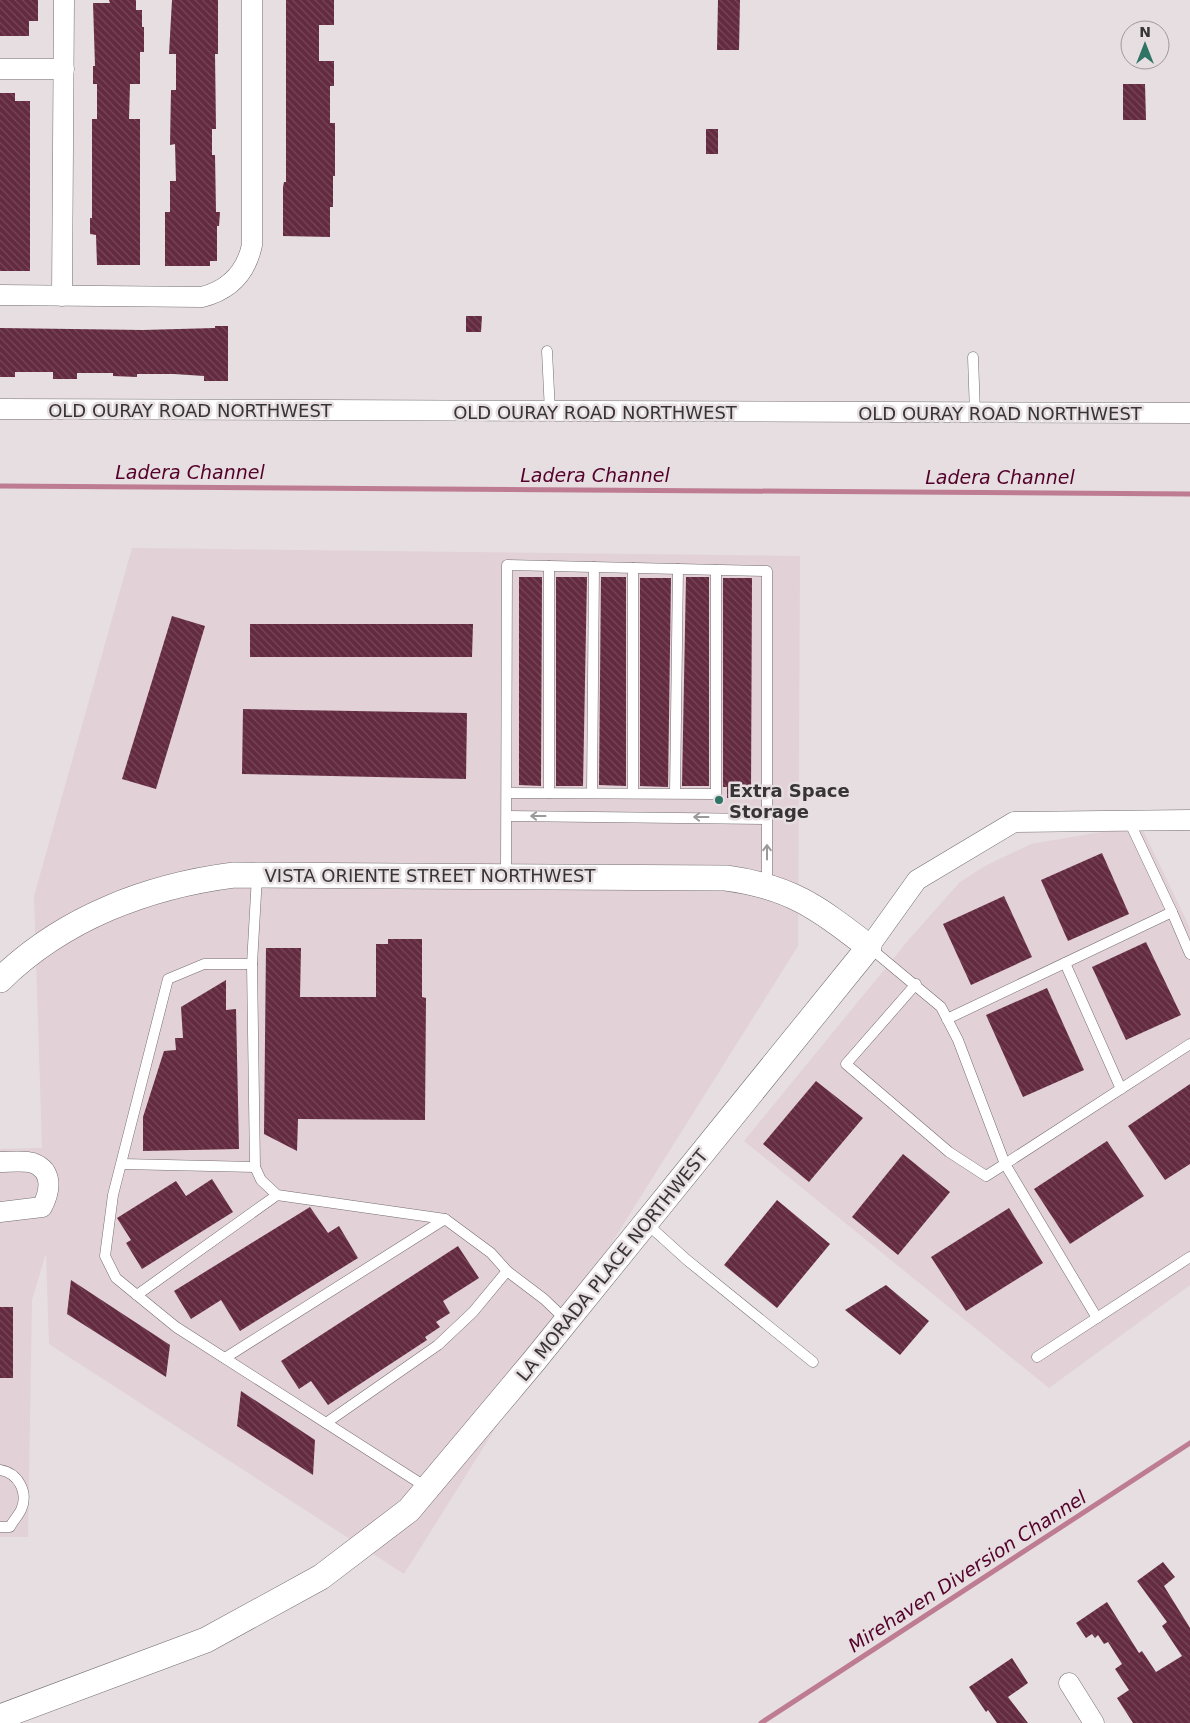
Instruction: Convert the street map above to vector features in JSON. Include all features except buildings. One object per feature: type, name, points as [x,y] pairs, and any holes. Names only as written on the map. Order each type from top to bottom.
[{"type":"street","points":[[62,296],[64,0]]},
{"type":"street","points":[[0,296],[202,297],[220,291],[237,278],[249,257],[252,245],[252,0]]},
{"type":"street","points":[[0,69],[64,69]]},
{"type":"street","name":"OLD OURAY ROAD NORTHWEST","points":[[0,410],[1190,413]]},
{"type":"street","name":"LA MORADA PLACE NORTHWEST","points":[[0,1717],[206,1640],[321,1577],[409,1510],[426,1487],[567,1320],[869,947],[917,880],[1014,822],[1190,820]]},
{"type":"street","name":"VISTA ORIENTE STREET NORTHWEST","points":[[0,980],[36,950],[98,913],[123,902],[167,886],[195,880],[257,874],[726,878],[767,885],[806,902],[869,947]]},
{"type":"street","points":[[0,1162],[33,1163],[44,1171],[50,1183],[48,1195],[42,1207],[0,1212]]},
{"type":"street","points":[[1068,1683],[1094,1723]]},
{"type":"lane","points":[[547,351],[550,412]]},
{"type":"lane","points":[[973,357],[975,413]]},
{"type":"lane","points":[[506,875],[508,566],[768,571],[767,885]]},
{"type":"lane","points":[[549,566],[549,793]]},
{"type":"lane","points":[[592,793],[594,567]]},
{"type":"lane","points":[[633,568],[633,793]]},
{"type":"lane","points":[[675,793],[678,569]]},
{"type":"lane","points":[[507,793],[716,794],[716,570]]},
{"type":"lane","points":[[507,816],[767,819]]},
{"type":"lane","points":[[1129,821],[1190,954]]},
{"type":"lane","points":[[257,874],[252,964],[255,1168],[261,1180],[277,1195],[445,1220],[491,1253],[507,1271],[544,1299],[567,1320]]},
{"type":"lane","points":[[947,1019],[1172,912]]},
{"type":"lane","points":[[869,947],[916,984],[941,1007],[958,1040],[1005,1164],[1097,1318]]},
{"type":"lane","points":[[1065,963],[1121,1089]]},
{"type":"lane","points":[[252,964],[204,964],[168,979],[113,1195],[105,1256],[116,1278],[176,1327],[426,1487]]},
{"type":"lane","points":[[916,984],[846,1064],[949,1152],[986,1176],[1190,1044]]},
{"type":"lane","points":[[122,1164],[255,1168]]},
{"type":"lane","points":[[137,1295],[277,1195]]},
{"type":"lane","points":[[225,1358],[445,1220]]},
{"type":"lane","points":[[646,1223],[687,1260],[813,1362]]},
{"type":"lane","points":[[1037,1357],[1190,1257]]},
{"type":"lane","points":[[326,1423],[438,1345],[473,1312],[507,1271]]},
{"type":"lane","points":[[0,1470],[8,1472],[19,1480],[22,1489],[22,1508],[10,1527],[0,1526]]},
{"type":"shaded area","points":[[132,548],[800,556],[798,946],[404,1574],[49,1344],[46,1253],[32,1300],[28,1537],[0,1537],[0,1149],[42,1148],[34,896]]},
{"type":"shaded area","points":[[1142,828],[1190,928],[1190,1285],[1049,1388],[744,1141],[911,937],[960,882],[985,866],[1031,844],[1095,833]]},
{"type":"waterway","name":"Ladera Channel","points":[[0,486],[1190,494]]},
{"type":"waterway","name":"Mirehaven Diversion Channel","points":[[761,1723],[1190,1443]]},
{"type":"place","name":"Extra Space Storage","points":[[719,800]]}]
